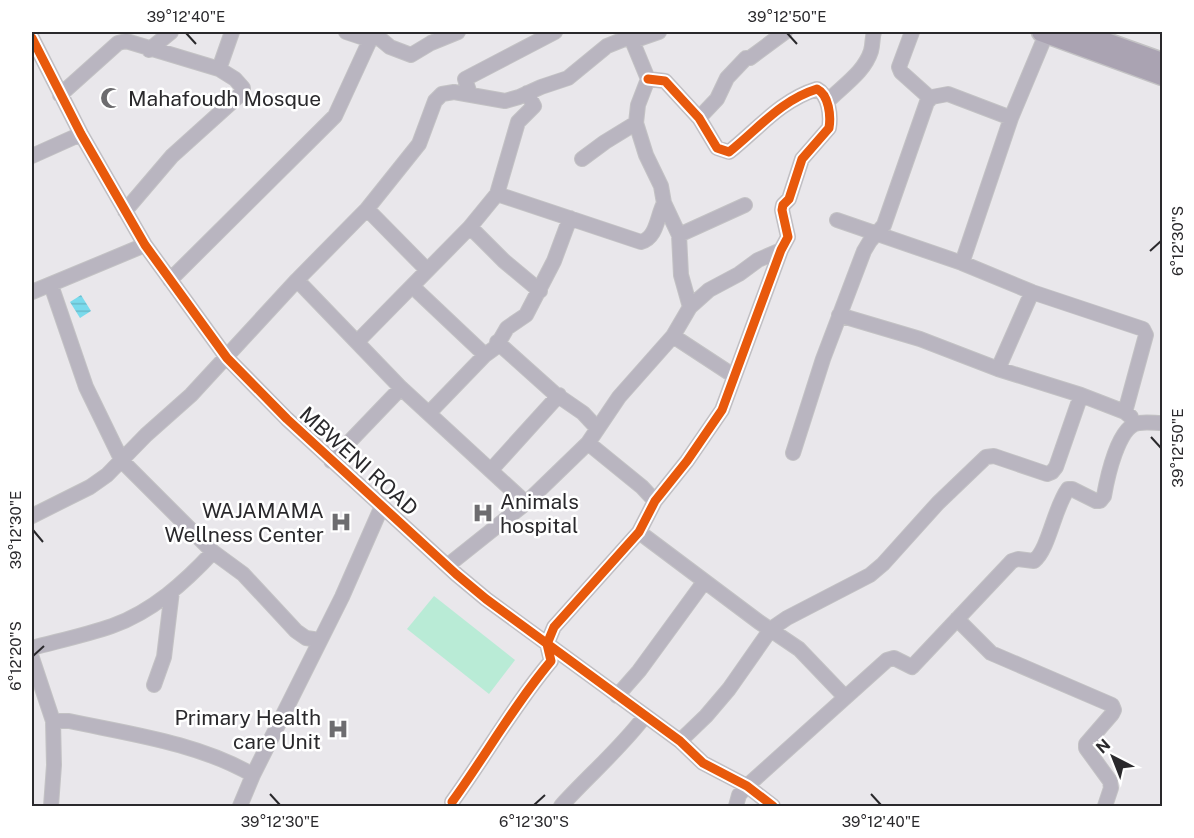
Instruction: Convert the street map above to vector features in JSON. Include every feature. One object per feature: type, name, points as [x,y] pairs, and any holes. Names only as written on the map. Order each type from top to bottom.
[{"type":"main road","points":[[1045,32],[1162,76]]},
{"type":"main road","points":[[1078,32],[1162,62]]},
{"type":"street","points":[[150,50],[171,32]]},
{"type":"street","points":[[219,69],[232,32]]},
{"type":"street","points":[[346,32],[377,36],[390,47],[411,55],[431,43],[458,32]]},
{"type":"street","points":[[470,94],[465,79],[555,32]]},
{"type":"street","points":[[32,516],[90,487],[122,461],[227,358],[297,280],[367,209],[419,144],[435,101],[442,94],[454,92],[506,101],[568,78],[607,46],[630,36],[659,32]]},
{"type":"street","points":[[699,118],[717,99],[727,78],[746,58],[750,58],[785,32]]},
{"type":"street","points":[[827,102],[855,77],[870,53],[874,32]]},
{"type":"street","points":[[912,32],[899,67],[901,72],[930,98]]},
{"type":"street","points":[[962,263],[1011,118],[1045,32]]},
{"type":"street","points":[[170,280],[335,116],[377,36]]},
{"type":"street","points":[[630,36],[648,79],[638,105],[636,123],[646,155],[661,186],[664,203],[679,235],[681,275],[690,306]]},
{"type":"street","points":[[60,95],[118,43],[126,41],[219,69],[235,79],[243,88],[243,92],[172,156],[125,211]]},
{"type":"street","name":"MBWENI ROAD","points":[[32,43],[145,245],[227,358],[286,419],[486,599],[680,741],[703,763],[747,786],[773,807]]},
{"type":"street","points":[[452,802],[483,759],[525,693],[551,661],[547,644],[554,627],[639,532],[655,501],[687,461],[722,410],[780,250],[788,237],[783,205],[789,199],[802,159],[829,128],[827,102],[821,91],[817,89],[803,93],[772,113],[764,123],[729,152],[717,148],[699,118],[665,81],[648,79]]},
{"type":"street","points":[[357,342],[470,228],[497,194],[518,122],[534,105],[527,93]]},
{"type":"street","points":[[930,98],[948,94],[1011,118]]},
{"type":"street","points":[[793,453],[839,315],[864,251],[884,225],[930,98]]},
{"type":"street","points":[[582,159],[636,123]]},
{"type":"street","points":[[32,156],[81,134]]},
{"type":"street","points":[[497,194],[641,242],[648,241],[653,234],[659,211],[664,203]]},
{"type":"street","points":[[679,235],[746,205]]},
{"type":"street","points":[[367,209],[427,270]]},
{"type":"street","points":[[429,413],[485,355],[496,347],[507,328],[526,315],[554,261],[570,218]]},
{"type":"street","points":[[837,220],[962,263],[1032,292],[1143,329],[1146,335],[1125,412]]},
{"type":"street","points":[[470,228],[540,291]]},
{"type":"street","points":[[32,292],[145,245]]},
{"type":"street","points":[[447,566],[526,502],[588,443],[619,397],[673,336],[690,306],[709,290],[739,274],[758,260],[780,250]]},
{"type":"street","points":[[297,280],[401,388],[526,502]]},
{"type":"street","points":[[51,285],[86,387],[122,461],[213,552],[243,574],[296,631],[306,638],[320,640]]},
{"type":"street","points":[[412,286],[485,355]]},
{"type":"street","points":[[998,369],[1032,292]]},
{"type":"street","points":[[839,315],[920,339],[998,369],[1081,395],[1125,412],[1137,423]]},
{"type":"street","points":[[673,336],[734,376]]},
{"type":"street","points":[[497,342],[583,413],[597,428]]},
{"type":"street","points":[[331,460],[401,388]]},
{"type":"street","points":[[491,470],[559,395]]},
{"type":"street","points":[[680,741],[706,716],[729,688],[771,630],[787,618],[870,575],[883,564],[938,503],[987,458],[994,456],[1047,474],[1052,472],[1056,467],[1081,395]]},
{"type":"street","points":[[1052,472],[1068,489],[1100,501],[1104,496],[1114,454],[1128,429],[1137,423],[1162,423]]},
{"type":"street","points":[[588,443],[642,487],[655,501]]},
{"type":"street","points":[[736,807],[739,795],[747,786],[887,660],[894,658],[912,667],[1012,561],[1018,559],[1034,561],[1040,556],[1053,520],[1068,489]]},
{"type":"street","points":[[240,807],[253,775],[365,548],[382,506]]},
{"type":"street","points":[[639,532],[704,582],[799,649],[844,697]]},
{"type":"street","points":[[32,648],[114,626],[156,603],[213,552]]},
{"type":"street","points":[[617,696],[704,582]]},
{"type":"street","points":[[154,685],[164,657],[172,591]]},
{"type":"street","points":[[957,619],[991,653],[1112,705],[1114,710],[1112,714],[1086,744],[1086,748],[1110,781],[1111,788],[1104,807]]},
{"type":"street","points":[[32,658],[54,721],[51,807]]},
{"type":"street","points":[[561,807],[578,787],[604,764],[645,716]]},
{"type":"street","points":[[54,721],[69,721],[188,748],[234,763],[253,775]]},
{"type":"green space","points":[[434,596],[515,660],[489,694],[407,629]]},
{"type":"water","points":[[81,295],[91,311],[80,318],[70,302]]},
{"type":"cycle path","points":[[32,38],[81,134],[145,245],[227,358],[287,419],[486,599],[680,741],[703,763],[747,786],[773,806]]},
{"type":"cycle path","points":[[452,802],[551,661],[547,644],[554,627],[639,532],[655,501],[687,461],[722,410],[781,250],[788,237],[783,205],[789,199],[802,159],[829,128],[827,101],[817,89],[792,100],[729,152],[717,148],[699,118],[665,81],[648,79]]},
{"type":"place","name":"Mahafoudh Mosque","points":[[111,98]]},
{"type":"place","name":"Animals hospital","points":[[483,513]]},
{"type":"place","name":"WAJAMAMA Wellness Center","points":[[341,522]]},
{"type":"place","name":"Primary Health care Unit","points":[[338,729]]}]
